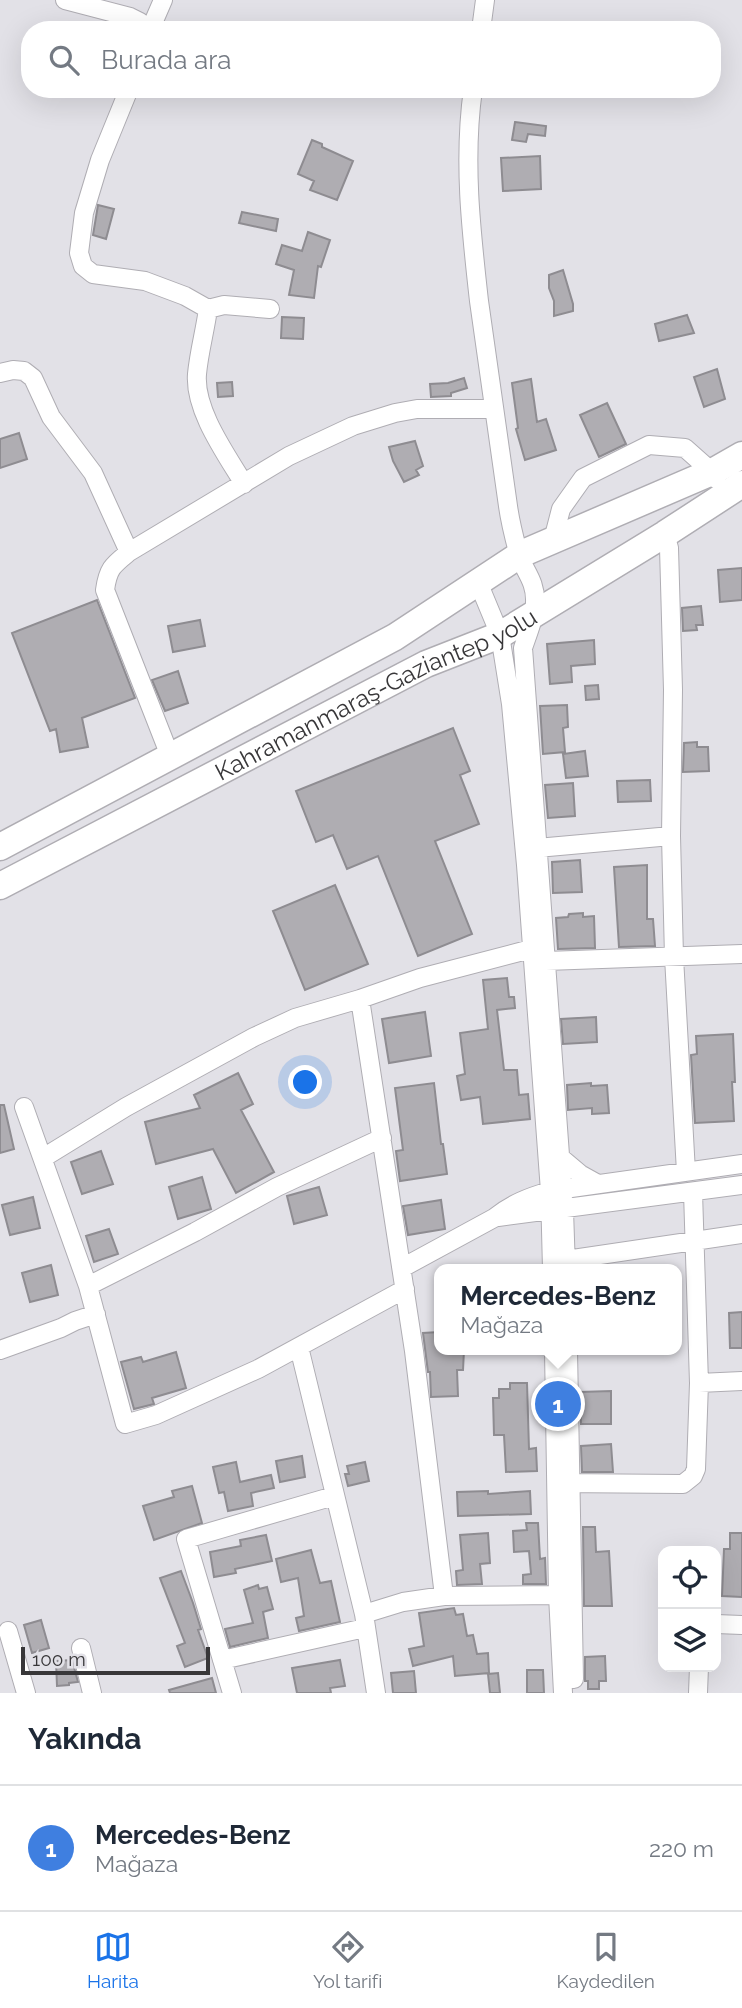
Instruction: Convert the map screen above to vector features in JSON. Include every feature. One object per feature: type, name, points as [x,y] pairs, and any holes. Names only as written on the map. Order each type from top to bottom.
[{"type":"highway","name":"Kahramanmaraş-Gaziantep yolu","points":[[0,886],[426,664],[500,635],[665,534],[726,483],[742,455]]},
{"type":"highway","name":"Kahramanmaraş-Gaziantep yolu","points":[[0,847],[395,637],[519,555],[553,540],[726,483]]},
{"type":"street","points":[[65,0],[137,21]]},
{"type":"street","points":[[152,21],[163,0]]},
{"type":"street","points":[[482,21],[485,0]]},
{"type":"street","points":[[125,98],[100,160],[84,213],[79,253],[83,266],[93,274],[104,277],[145,281],[185,296],[208,309],[224,305],[270,310]]},
{"type":"street","points":[[471,98],[467,156],[469,216],[493,409],[509,515],[519,555],[533,581],[536,602],[523,648],[531,949],[556,1190],[561,1264]]},
{"type":"street","points":[[208,309],[197,375],[198,390],[202,409],[244,485]]},
{"type":"street","points":[[0,373],[24,371],[33,378],[51,417],[93,473],[129,552]]},
{"type":"street","points":[[170,756],[105,590],[107,575],[112,566],[129,552],[321,439],[353,426],[417,409],[493,409]]},
{"type":"street","points":[[553,540],[561,509],[583,478],[649,445],[685,448],[726,483]]},
{"type":"street","points":[[665,534],[669,548],[673,690],[671,836],[674,957],[686,1172]]},
{"type":"street","points":[[478,582],[500,635],[528,815],[537,848],[561,1158],[556,1190]]},
{"type":"street","points":[[537,848],[671,836]]},
{"type":"street","points":[[43,1158],[126,1107],[254,1037],[295,1018],[421,978],[531,949]]},
{"type":"street","points":[[546,961],[742,954]]},
{"type":"street","points":[[360,999],[414,1351],[444,1596]]},
{"type":"street","points":[[24,1107],[88,1286],[125,1424],[178,1406],[258,1368],[405,1289]]},
{"type":"street","points":[[88,1286],[277,1187],[382,1139]]},
{"type":"street","points":[[561,1158],[580,1174],[598,1184]]},
{"type":"street","points":[[402,1268],[494,1218],[519,1201],[556,1190],[742,1164]]},
{"type":"street","points":[[494,1218],[742,1185]]},
{"type":"street","points":[[564,1483],[683,1483],[688,1481],[696,1469],[699,1382],[693,1192]]},
{"type":"street","points":[[571,1264],[742,1234]]},
{"type":"street","points":[[0,1350],[96,1314]]},
{"type":"street","points":[[299,1347],[365,1621],[376,1693]]},
{"type":"street","points":[[554,1355],[564,1483],[574,1693]]},
{"type":"street","points":[[563,1693],[558,1595],[568,1355]]},
{"type":"street","points":[[699,1382],[742,1381]]},
{"type":"street","points":[[232,1693],[186,1539],[334,1496]]},
{"type":"street","points":[[222,1660],[365,1621],[403,1602],[444,1596],[558,1595]]},
{"type":"street","points":[[721,1625],[742,1625]]},
{"type":"street","points":[[8,1631],[26,1693]]},
{"type":"street","points":[[81,1648],[92,1693]]},
{"type":"street","points":[[698,1693],[699,1672]]},
{"type":"building","points":[[515,122],[546,126],[545,136],[528,134],[526,142],[512,140]]},
{"type":"building","points":[[312,140],[353,161],[337,200],[310,190],[314,181],[298,174]]},
{"type":"building","points":[[540,156],[541,189],[503,191],[501,158]]},
{"type":"building","points":[[98,205],[114,209],[106,239],[93,235]]},
{"type":"building","points":[[242,212],[278,219],[276,231],[239,223]]},
{"type":"building","points":[[308,232],[330,240],[321,267],[318,266],[314,298],[289,295],[294,270],[276,264],[282,245],[302,251]]},
{"type":"building","points":[[563,270],[573,311],[554,316],[549,275]]},
{"type":"building","points":[[687,315],[694,333],[659,341],[655,324]]},
{"type":"building","points":[[282,317],[304,318],[303,339],[281,338]]},
{"type":"building","points":[[717,369],[725,399],[704,407],[694,377]]},
{"type":"building","points":[[464,378],[467,388],[451,393],[451,396],[431,397],[430,384],[448,383]]},
{"type":"building","points":[[531,379],[537,422],[546,419],[556,450],[525,460],[516,429],[512,383]]},
{"type":"building","points":[[232,382],[233,396],[218,397],[217,383]]},
{"type":"building","points":[[607,403],[626,444],[599,457],[580,415]]},
{"type":"building","points":[[19,433],[27,459],[0,468],[0,439]]},
{"type":"building","points":[[415,441],[423,466],[416,470],[419,475],[404,482],[389,447]]},
{"type":"building","points":[[742,568],[742,600],[720,602],[718,570]]},
{"type":"building","points":[[97,600],[135,698],[82,718],[88,747],[60,752],[56,729],[50,731],[12,633]]},
{"type":"building","points":[[701,606],[703,625],[696,625],[697,630],[683,631],[682,608]]},
{"type":"building","points":[[200,620],[205,646],[173,652],[168,626]]},
{"type":"building","points":[[594,640],[595,664],[571,666],[572,682],[550,684],[547,644]]},
{"type":"building","points":[[178,671],[188,703],[165,711],[152,680]]},
{"type":"building","points":[[598,685],[599,699],[586,700],[585,686]]},
{"type":"building","points":[[567,705],[568,727],[563,728],[565,752],[543,754],[540,706]]},
{"type":"building","points":[[453,728],[470,771],[460,775],[479,824],[435,841],[472,934],[418,956],[378,856],[347,869],[333,835],[316,842],[296,791]]},
{"type":"building","points":[[697,742],[697,747],[708,747],[709,771],[683,772],[684,743]]},
{"type":"building","points":[[585,751],[588,776],[566,778],[563,754]]},
{"type":"building","points":[[650,780],[651,801],[618,802],[617,781]]},
{"type":"building","points":[[573,783],[575,816],[548,818],[545,785]]},
{"type":"building","points":[[580,860],[582,892],[553,893],[552,862]]},
{"type":"building","points":[[647,865],[647,919],[653,919],[655,946],[619,947],[614,867]]},
{"type":"building","points":[[335,885],[368,964],[305,990],[273,911]]},
{"type":"building","points":[[583,913],[583,917],[594,916],[595,948],[558,949],[556,918]]},
{"type":"building","points":[[507,978],[509,997],[514,997],[515,1008],[497,1010],[504,1070],[517,1070],[519,1095],[528,1094],[530,1119],[483,1124],[480,1097],[461,1100],[457,1076],[465,1074],[460,1033],[488,1029],[483,980]]},
{"type":"building","points":[[425,1012],[431,1056],[389,1063],[382,1019]]},
{"type":"building","points":[[596,1017],[597,1042],[563,1044],[561,1019]]},
{"type":"building","points":[[733,1034],[734,1121],[695,1123],[691,1055],[697,1054],[696,1036]]},
{"type":"building","points":[[238,1073],[253,1104],[241,1110],[274,1172],[236,1193],[213,1149],[156,1164],[145,1122],[200,1108],[194,1095]]},
{"type":"building","points":[[434,1083],[447,1174],[400,1181],[396,1151],[403,1150],[395,1088]]},
{"type":"building","points":[[591,1083],[591,1086],[607,1085],[609,1113],[592,1114],[592,1108],[568,1110],[567,1085]]},
{"type":"building","points":[[0,1105],[4,1105],[14,1149],[0,1153]]},
{"type":"building","points":[[101,1151],[113,1184],[82,1194],[71,1162]]},
{"type":"building","points":[[202,1177],[211,1209],[178,1219],[169,1187]]},
{"type":"building","points":[[319,1187],[327,1215],[294,1224],[287,1196]]},
{"type":"building","points":[[33,1197],[40,1228],[10,1235],[2,1205]]},
{"type":"building","points":[[441,1200],[445,1229],[408,1235],[403,1206]]},
{"type":"building","points":[[109,1229],[118,1254],[94,1262],[86,1236]]},
{"type":"building","points":[[51,1265],[58,1295],[30,1302],[22,1273]]},
{"type":"building","points":[[742,1312],[742,1348],[730,1348],[729,1313]]},
{"type":"building","points":[[434,1332],[434,1355],[464,1355],[463,1370],[457,1370],[458,1396],[431,1397],[430,1372],[423,1333]]},
{"type":"building","points":[[176,1352],[186,1388],[152,1398],[154,1404],[134,1409],[121,1362],[141,1357],[143,1362]]},
{"type":"building","points":[[510,1383],[527,1383],[529,1449],[536,1448],[537,1471],[506,1472],[504,1435],[494,1435],[493,1398],[499,1398],[499,1389],[510,1389]]},
{"type":"building","points":[[611,1391],[611,1424],[581,1424],[580,1392]]},
{"type":"building","points":[[611,1444],[613,1472],[582,1472],[581,1446]]},
{"type":"building","points":[[302,1456],[305,1477],[280,1482],[276,1461]]},
{"type":"building","points":[[236,1462],[240,1482],[271,1475],[274,1488],[251,1493],[253,1506],[228,1511],[224,1492],[219,1493],[213,1467]]},
{"type":"building","points":[[365,1462],[369,1481],[348,1486],[345,1474],[349,1474],[347,1466]]},
{"type":"building","points":[[192,1486],[202,1523],[154,1540],[143,1506],[174,1497],[172,1491]]},
{"type":"building","points":[[488,1491],[488,1494],[530,1491],[531,1514],[458,1516],[457,1492]]},
{"type":"building","points":[[526,1523],[538,1523],[540,1559],[545,1558],[546,1584],[523,1584],[523,1575],[531,1574],[529,1551],[514,1552],[513,1531],[527,1530]]},
{"type":"building","points":[[583,1527],[595,1527],[596,1552],[609,1551],[612,1606],[584,1606]]},
{"type":"building","points":[[488,1533],[490,1563],[480,1564],[482,1584],[457,1585],[456,1571],[463,1570],[460,1535]]},
{"type":"building","points":[[730,1533],[742,1533],[742,1597],[722,1596],[724,1549],[730,1549]]},
{"type":"building","points":[[266,1535],[272,1561],[235,1569],[236,1573],[214,1577],[210,1552],[241,1546],[240,1540]]},
{"type":"building","points":[[311,1550],[320,1583],[331,1581],[340,1622],[299,1631],[296,1618],[304,1616],[298,1578],[281,1582],[276,1559]]},
{"type":"building","points":[[181,1571],[208,1658],[185,1667],[177,1646],[185,1643],[160,1578]]},
{"type":"building","points":[[258,1585],[259,1589],[267,1587],[273,1609],[263,1612],[268,1638],[230,1647],[225,1629],[253,1623],[244,1590]]},
{"type":"building","points":[[454,1608],[456,1615],[463,1614],[467,1636],[473,1635],[477,1654],[488,1653],[489,1673],[455,1676],[453,1656],[413,1666],[409,1649],[424,1646],[419,1613]]},
{"type":"building","points":[[41,1620],[49,1648],[32,1653],[24,1625]]},
{"type":"building","points":[[605,1656],[606,1681],[599,1681],[599,1689],[588,1689],[588,1681],[585,1681],[585,1657]]},
{"type":"building","points":[[72,1660],[78,1682],[57,1686],[56,1661]]},
{"type":"building","points":[[340,1660],[345,1686],[330,1688],[331,1693],[297,1693],[292,1668]]},
{"type":"building","points":[[527,1670],[543,1670],[544,1693],[527,1693]]},
{"type":"building","points":[[414,1671],[416,1693],[393,1693],[391,1673]]},
{"type":"building","points":[[498,1673],[500,1693],[490,1693],[488,1674]]},
{"type":"building","points":[[212,1678],[216,1693],[170,1693],[169,1690]]},
{"type":"place","name":"Mercedes-Benz","points":[[558,1404]]}]
